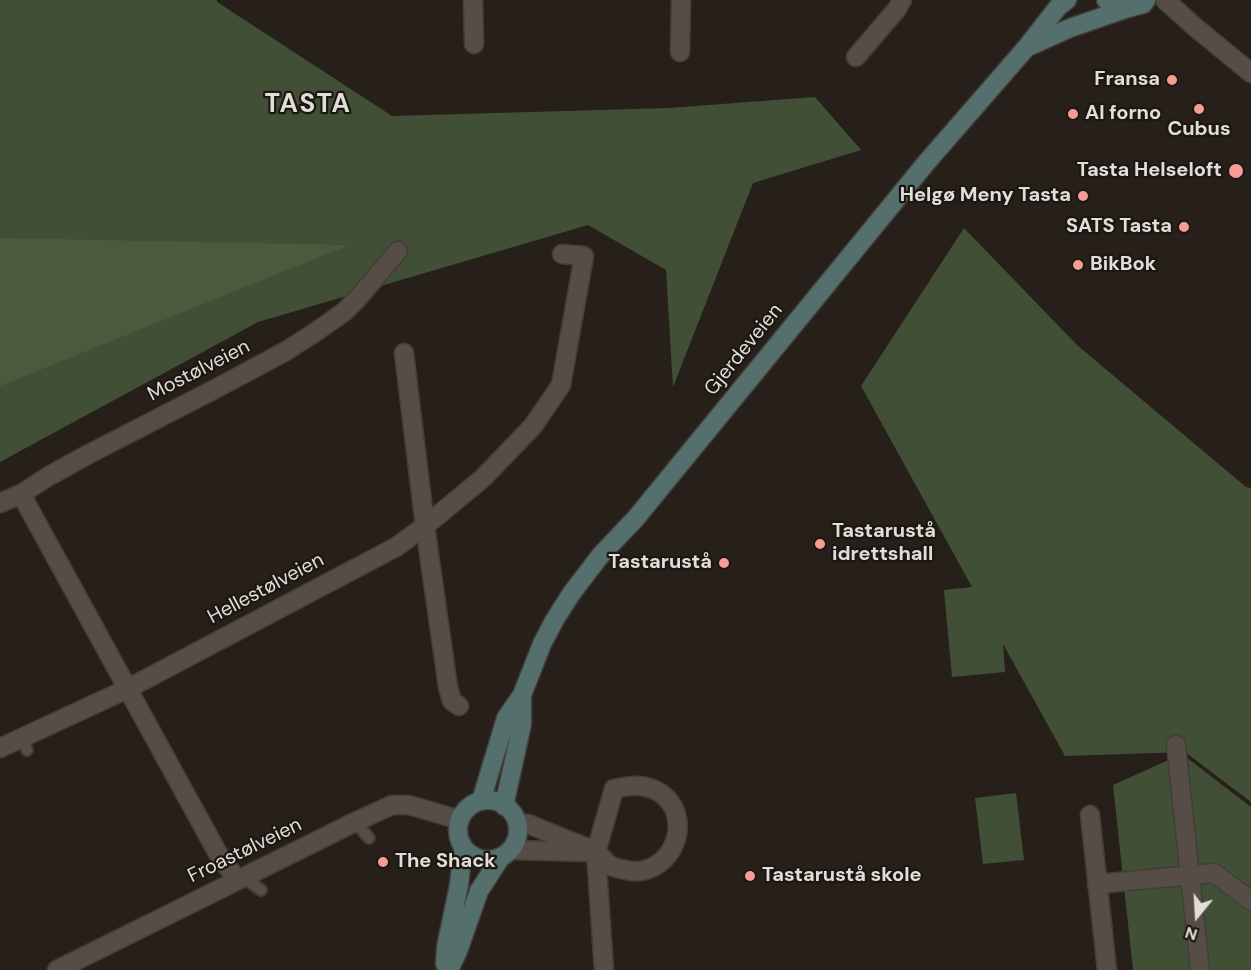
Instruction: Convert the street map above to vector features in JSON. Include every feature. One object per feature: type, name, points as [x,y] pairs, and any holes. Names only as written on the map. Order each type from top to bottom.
[{"type":"main road","name":"Gjerdeveien","points":[[481,801],[506,718],[522,695],[542,644],[571,594],[600,556],[636,518],[926,163],[1067,0]]},
{"type":"main road","points":[[1106,0],[1138,4]]},
{"type":"main road","name":"Gjerdeveien","points":[[1026,48],[1070,28],[1138,4]]},
{"type":"main road","name":"Gjerdeveien","points":[[504,806],[522,724],[522,695]]},
{"type":"main road","points":[[447,970],[458,951],[479,891],[515,842],[517,833],[514,816],[497,802],[481,801],[464,811],[458,830],[463,848],[476,858],[484,860],[505,854]]},
{"type":"main road","points":[[447,970],[447,947],[459,885],[463,848]]},
{"type":"street","points":[[473,0],[474,44]]},
{"type":"street","points":[[680,52],[681,0]]},
{"type":"street","points":[[856,57],[902,0]]},
{"type":"street","points":[[1165,0],[1251,73]]},
{"type":"street","points":[[1138,4],[1195,27]]},
{"type":"street","name":"Mostølveien","points":[[0,503],[21,494],[49,476],[286,351],[344,312],[398,251]]},
{"type":"street","name":"Hellestølveien","points":[[0,748],[25,744],[396,547],[426,526],[483,478],[532,426],[561,385],[584,256],[562,254]]},
{"type":"street","points":[[404,352],[448,687],[452,701],[459,706]]},
{"type":"street","points":[[21,494],[221,859],[241,878]]},
{"type":"street","points":[[1176,746],[1200,970]]},
{"type":"street","points":[[517,823],[528,824],[596,852],[610,865],[633,871],[647,870],[661,863],[671,852],[677,838],[678,824],[674,809],[665,797],[653,789],[638,785],[614,789],[596,852],[604,970]]},
{"type":"street","name":"Froastølveien","points":[[57,970],[392,805],[409,805],[460,820]]},
{"type":"street","points":[[1090,814],[1107,970]]},
{"type":"street","points":[[505,854],[596,852]]},
{"type":"street","points":[[1097,884],[1214,873],[1251,902]]},
{"type":"lane","points":[[355,822],[369,838]]},
{"type":"lane","points":[[241,878],[261,890]]},
{"type":"green space","points":[[0,0],[217,0],[392,116],[669,108],[815,97],[861,150],[753,183],[673,387],[666,270],[588,225],[258,322],[0,462]]},
{"type":"green space","points":[[964,228],[1077,345],[1246,487],[1251,488],[1251,802],[1185,752],[1065,756],[1003,644],[1005,672],[952,677],[944,590],[972,587],[861,386]]},
{"type":"green space","points":[[0,238],[349,245],[0,386]]},
{"type":"green space","points":[[1182,754],[1251,807],[1251,970],[1133,970],[1113,785]]},
{"type":"green space","points":[[1016,793],[1024,860],[983,864],[975,798]]},
{"type":"place","name":"Fransa","points":[[1172,80]]},
{"type":"place","name":"Cubus","points":[[1199,109]]},
{"type":"place","name":"Al forno","points":[[1073,114]]},
{"type":"place","name":"Tasta Helseloft","points":[[1236,171]]},
{"type":"place","name":"Helgø Meny Tasta","points":[[1083,196]]},
{"type":"place","name":"SATS Tasta","points":[[1184,227]]},
{"type":"place","name":"BikBok","points":[[1078,265]]},
{"type":"place","name":"Tastarustå idrettshall","points":[[820,544]]},
{"type":"place","name":"Tastarustå","points":[[724,563]]},
{"type":"place","name":"The Shack","points":[[383,862]]},
{"type":"place","name":"Tastarustå skole","points":[[750,876]]},
{"type":"district","name":"TASTA","points":[[308,105]]}]
